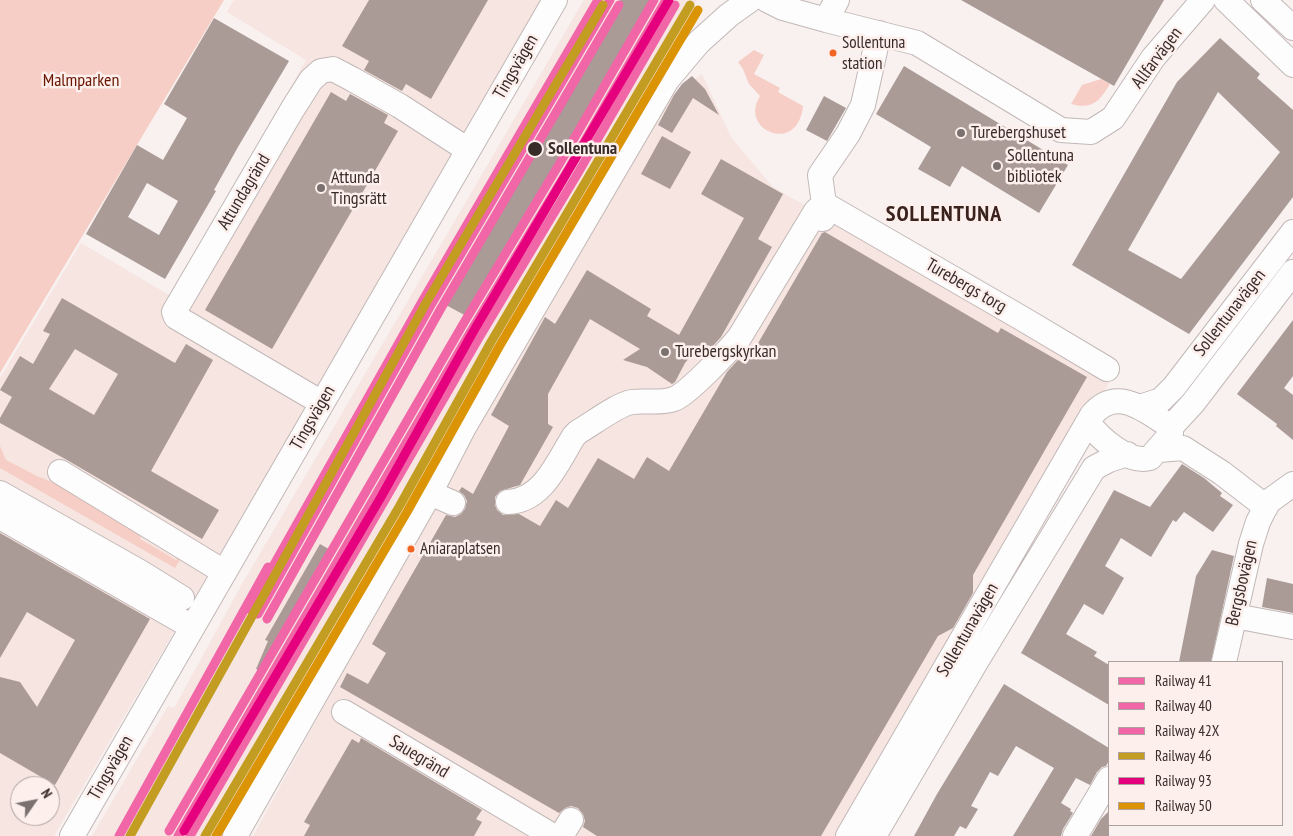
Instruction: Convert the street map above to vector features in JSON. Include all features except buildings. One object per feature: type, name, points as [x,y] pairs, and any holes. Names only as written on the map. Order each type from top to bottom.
[{"type":"street","name":"Tingsvägen","points":[[72,836],[555,0]]},
{"type":"street","points":[[235,836],[430,493],[463,429],[667,80],[699,42],[729,15],[750,0]]},
{"type":"street","points":[[768,0],[782,8],[879,33],[863,104],[848,134],[820,175],[824,204],[823,231]]},
{"type":"street","points":[[826,20],[837,0]]},
{"type":"street","name":"Allfarvägen","points":[[879,33],[918,43],[1061,130],[1091,132],[1114,118],[1154,58],[1203,0]]},
{"type":"street","points":[[1226,0],[1293,65]]},
{"type":"street","points":[[1262,0],[1293,28]]},
{"type":"street","name":"Attundagränd","points":[[322,403],[176,317],[174,312],[192,280],[292,110],[311,80],[321,71],[333,69],[360,83],[400,106],[468,150]]},
{"type":"street","points":[[508,502],[517,502],[538,490],[578,432],[631,402],[658,402],[674,399],[689,388],[739,338],[816,211],[824,204]]},
{"type":"street","name":"Turebergs torg","points":[[824,204],[1107,369]]},
{"type":"street","name":"Sollentunavägen","points":[[848,836],[1092,415],[1103,405],[1117,400],[1140,406],[1161,400],[1174,387],[1293,232]]},
{"type":"street","name":"Sollentunavägen","points":[[1088,423],[1110,445],[1144,460],[1150,458],[1293,272]]},
{"type":"street","name":"Sollentunavägen","points":[[1140,406],[1167,437]]},
{"type":"street","points":[[1167,437],[1222,473],[1266,506]]},
{"type":"street","name":"Sollentunavägen","points":[[874,836],[976,662],[1094,468],[1109,460],[1127,454]]},
{"type":"street","points":[[60,472],[224,572]]},
{"type":"street","name":"Bergsbovägen","points":[[1224,661],[1251,544],[1258,522],[1268,502],[1293,484]]},
{"type":"street","points":[[0,493],[140,572],[182,598]]},
{"type":"street","points":[[430,493],[453,503]]},
{"type":"street","points":[[0,517],[192,627]]},
{"type":"street","points":[[1234,616],[1293,627]]},
{"type":"street","name":"Sauegränd","points":[[344,712],[494,802],[523,828],[554,836]]},
{"type":"street","points":[[1075,836],[1108,781]]},
{"type":"shaded area","points":[[234,0],[546,0],[60,826],[60,776],[10,776],[10,826],[60,826],[54,836],[0,836],[0,378],[81,243],[171,296],[306,60],[227,12]]},
{"type":"shaded area","points":[[584,0],[697,0],[212,836],[92,836],[168,706],[174,708],[242,584]]},
{"type":"shaded area","points":[[702,74],[731,137],[773,187],[1110,381],[845,836],[253,836],[541,308],[670,97]]},
{"type":"green space","name":"Malmparken","points":[[0,0],[224,0],[0,373]]},
{"type":"green space","points":[[754,50],[764,55],[754,74],[780,88],[778,92],[803,106],[799,121],[791,130],[781,134],[771,132],[763,127],[757,119],[755,108],[760,96],[749,84],[738,62]]},
{"type":"green space","points":[[1101,79],[1110,84],[1095,103],[1085,106],[1071,104],[1082,85]]},
{"type":"green space","points":[[0,446],[6,460],[62,486],[142,533],[140,539],[176,560],[180,553],[183,555],[175,568],[0,468]]},
{"type":"rail line","name":"42X","points":[[249,609],[423,300],[598,0]]},
{"type":"rail line","name":"41","points":[[258,614],[431,305],[610,0]]},
{"type":"rail line","name":"42X","points":[[169,831],[654,0]]},
{"type":"rail line","name":"41","points":[[178,836],[471,331],[569,168],[666,0]]},
{"type":"rail line","name":"93","points":[[184,831],[381,497],[473,332],[669,0]]},
{"type":"rail line","name":"46","points":[[130,836],[426,303],[603,5]]},
{"type":"rail line","name":"40","points":[[267,619],[440,310],[619,5]]},
{"type":"rail line","name":"40","points":[[190,836],[480,336],[578,173],[675,5]]},
{"type":"rail line","name":"46","points":[[205,836],[399,507],[491,342],[690,5]]},
{"type":"rail line","name":"50","points":[[216,836],[407,512],[499,347],[698,10]]},
{"type":"rail line","name":"41","points":[[119,836],[268,567]]},
{"type":"place","name":"Sollentuna station","points":[[833,53]]},
{"type":"place","name":"Turebergshuset","points":[[961,133]]},
{"type":"place","name":"Sollentuna","points":[[535,149]]},
{"type":"place","name":"Sollentuna bibliotek","points":[[997,166]]},
{"type":"place","name":"Attunda Tingsrätt","points":[[321,188]]},
{"type":"place","name":"Turebergskyrkan","points":[[665,352]]},
{"type":"place","name":"Aniaraplatsen","points":[[411,549]]},
{"type":"district","name":"SOLLENTUNA","points":[[944,215]]}]
